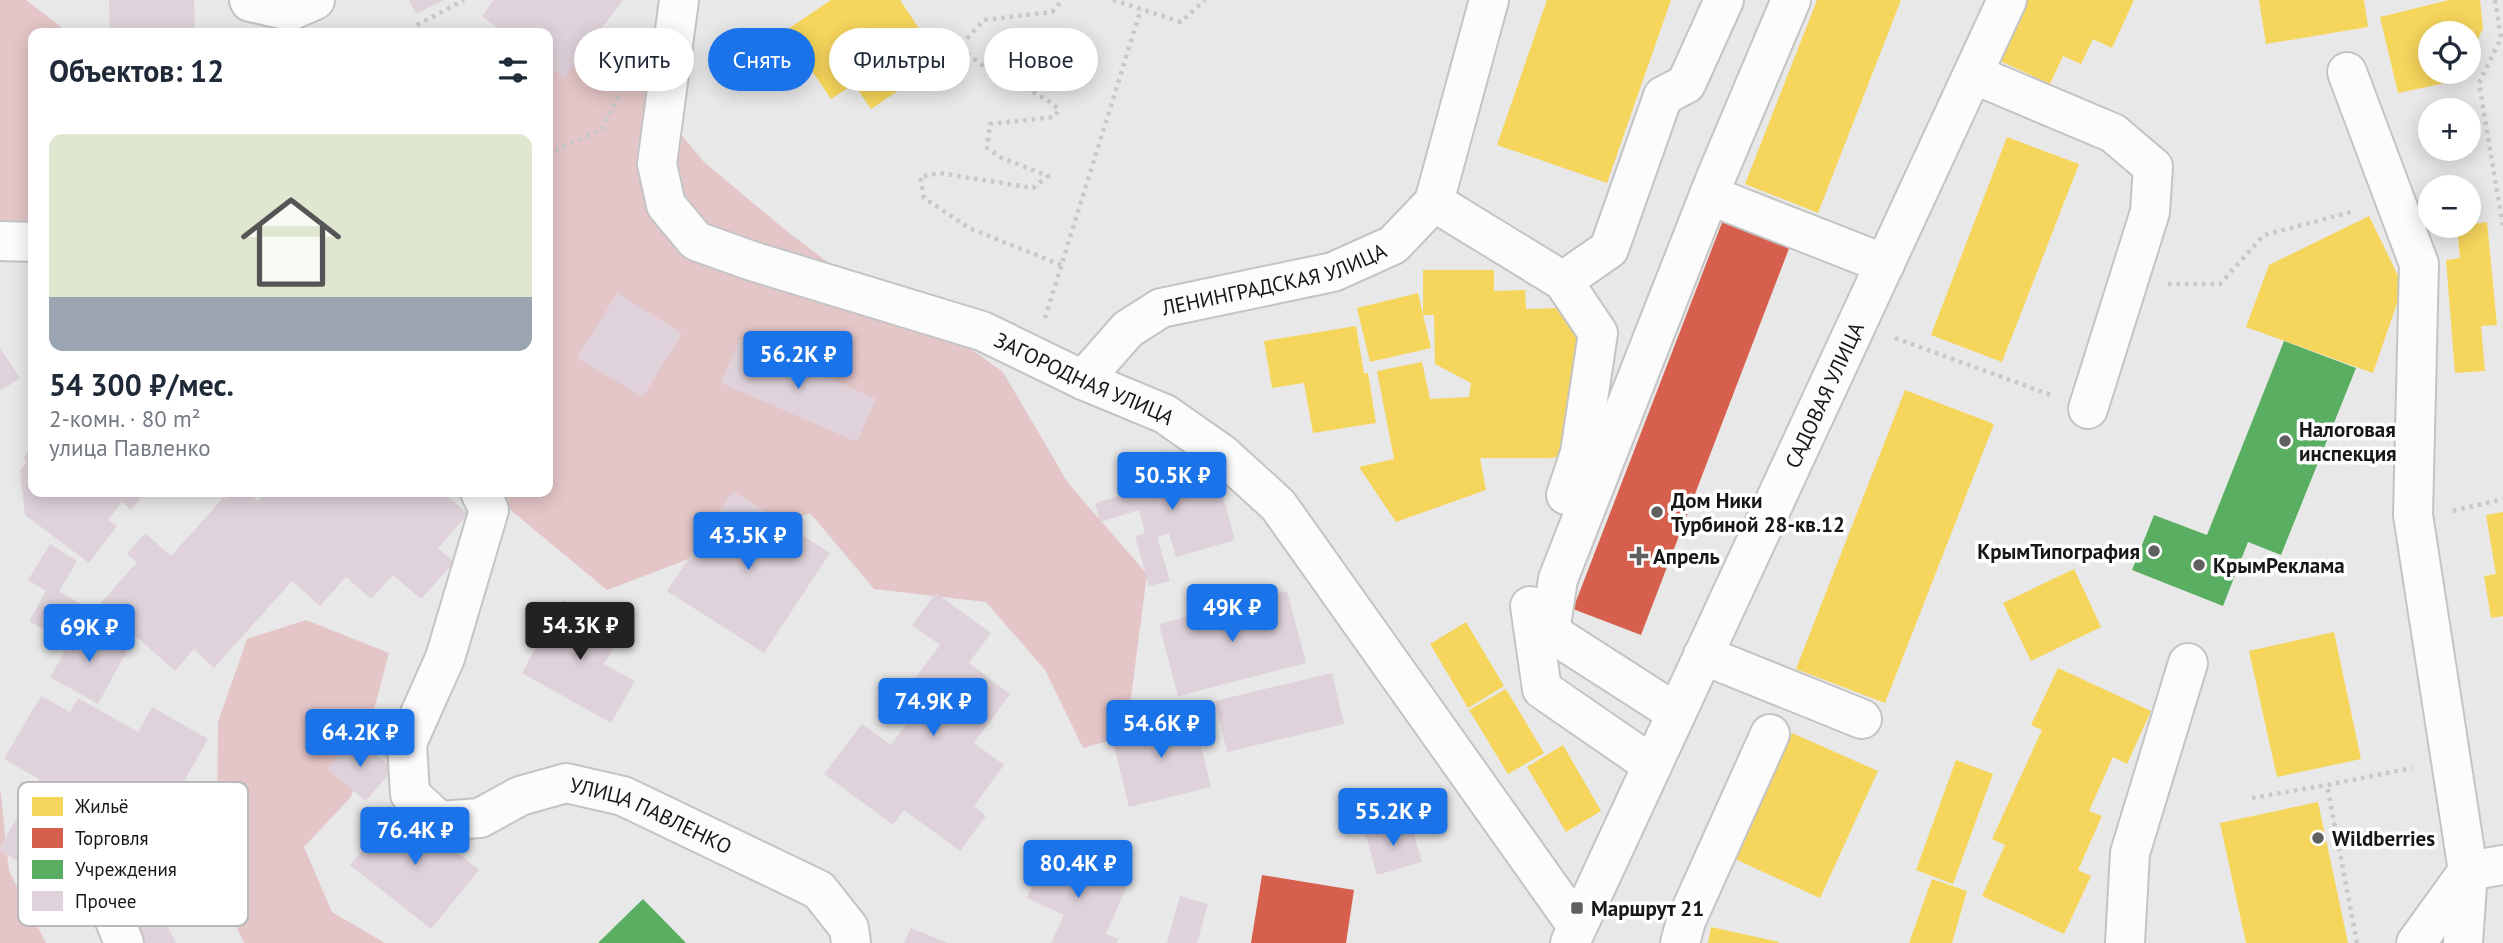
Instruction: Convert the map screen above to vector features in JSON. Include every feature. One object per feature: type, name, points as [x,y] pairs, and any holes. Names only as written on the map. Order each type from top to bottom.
[{"type":"street","points":[[249,0],[290,11],[315,0]]},
{"type":"street","name":"ЗАГОРОДНАЯ УЛИЦА","points":[[679,0],[657,164],[666,205],[696,241],[752,261],[982,331],[1083,380],[1165,414],[1222,454],[1278,505],[1574,934]]},
{"type":"street","name":"ЛЕНИНГРАДСКАЯ УЛИЦА","points":[[1083,380],[1128,329],[1161,308],[1333,272],[1393,245],[1434,202],[1489,0]]},
{"type":"street","points":[[1563,281],[1609,248],[1663,96],[1686,84],[1724,0]]},
{"type":"street","points":[[1676,713],[1550,632],[1558,579],[1709,195],[1791,0]]},
{"type":"street","name":"САДОВАЯ УЛИЦА","points":[[1574,934],[2007,0]]},
{"type":"street","points":[[2347,72],[2419,264],[2413,514],[2450,760],[2485,868],[2463,943]]},
{"type":"street","points":[[1973,74],[2113,133],[2153,167],[2150,212],[2088,409]]},
{"type":"street","points":[[1709,195],[1885,264]]},
{"type":"street","points":[[1434,202],[1563,281],[1598,333],[1580,453],[1529,608],[1542,689],[1652,765]]},
{"type":"street","points":[[0,241],[28,242]]},
{"type":"street","name":"УЛИЦА ПАВЛЕНКО","points":[[482,497],[489,510],[445,658],[407,743],[410,794],[439,821],[480,818],[520,796],[566,783],[623,796],[820,890],[849,928],[851,943]]},
{"type":"street","points":[[1703,655],[1862,719]]},
{"type":"street","points":[[2124,943],[2130,853],[2188,663]]},
{"type":"street","points":[[1680,943],[1686,921],[1770,734]]},
{"type":"street","points":[[2416,943],[2485,868]]},
{"type":"street","points":[[117,926],[124,943]]},
{"type":"path","points":[[416,28],[464,0]]},
{"type":"path","points":[[1061,265],[969,228],[924,198],[920,177],[940,173],[1033,188],[1048,176],[1002,158],[987,148],[990,124],[1054,117],[1059,110],[1052,103],[999,77],[959,47],[984,20],[1052,12],[1062,0]]},
{"type":"path","points":[[1113,0],[1181,22],[1205,0]]},
{"type":"path","points":[[2495,0],[2502,38],[2479,83],[2503,227]]},
{"type":"path","points":[[1033,356],[1141,9]]},
{"type":"path","points":[[553,148],[557,150],[602,129],[621,91]]},
{"type":"path","points":[[2131,273],[2158,284],[2220,284],[2264,235],[2395,200]]},
{"type":"path","points":[[1857,324],[2088,409]]},
{"type":"path","points":[[2413,514],[2440,514],[2503,499]]},
{"type":"path","points":[[2252,798],[2450,760]]},
{"type":"path","points":[[2327,785],[2357,943]]},
{"type":"shaded area","points":[[0,0],[26,0],[62,28],[28,28],[28,225],[0,228]]},
{"type":"shaded area","points":[[553,44],[574,47],[574,91],[645,91],[704,162],[784,229],[867,292],[946,331],[1003,372],[1068,483],[1147,574],[1126,736],[1083,748],[1045,670],[986,602],[874,589],[810,513],[607,590],[495,497],[553,497]]},
{"type":"shaded area","points":[[306,620],[389,653],[351,797],[304,847],[332,912],[385,943],[244,943],[236,926],[248,926],[248,782],[217,782],[218,722],[247,639]]},
{"type":"shaded area","points":[[0,787],[9,871],[18,889],[18,926],[37,926],[46,943],[0,943]]},
{"type":"building: Жильё","points":[[831,0],[900,0],[919,28],[829,28],[829,91],[843,91],[831,99],[815,75],[815,28],[789,28]]},
{"type":"building: Жильё","points":[[1547,0],[1671,0],[1607,183],[1497,145]]},
{"type":"building: Жильё","points":[[1817,0],[1901,0],[1818,213],[1745,184]]},
{"type":"building: Жильё","points":[[2026,0],[2134,0],[2112,48],[2093,39],[2081,64],[2063,56],[2050,84],[1998,60]]},
{"type":"building: Жильё","points":[[2259,0],[2364,0],[2368,27],[2266,44]]},
{"type":"building: Жильё","points":[[2449,0],[2480,0],[2483,28],[2481,32],[2481,21],[2418,21],[2418,84],[2441,84],[2398,93],[2380,17]]},
{"type":"building: Жильё","points":[[859,91],[898,91],[871,109]]},
{"type":"building: Жильё","points":[[2007,137],[2079,164],[2002,362],[1931,335]]},
{"type":"building: Жильё","points":[[2369,216],[2403,286],[2373,373],[2246,327],[2269,265]]},
{"type":"building: Жильё","points":[[2487,222],[2497,325],[2481,326],[2485,371],[2455,373],[2446,260],[2460,258],[2458,238],[2481,238],[2481,223]]},
{"type":"building: Жильё","points":[[1423,270],[1494,270],[1494,291],[1525,290],[1526,309],[1561,308],[1580,329],[1566,455],[1551,458],[1480,458],[1486,490],[1396,522],[1359,467],[1394,459],[1377,371],[1422,362],[1430,399],[1469,397],[1471,383],[1435,364],[1434,315],[1423,315]]},
{"type":"building: Жильё","points":[[1418,293],[1431,348],[1370,362],[1357,308]]},
{"type":"building: Жильё","points":[[1356,326],[1364,373],[1368,373],[1376,423],[1313,433],[1304,383],[1272,388],[1264,341]]},
{"type":"building: Жильё","points":[[1905,390],[1994,424],[1885,703],[1796,669]]},
{"type":"building: Жильё","points":[[2503,512],[2503,616],[2491,618],[2484,576],[2496,574],[2486,515]]},
{"type":"building: Жильё","points":[[2074,569],[2101,627],[2031,661],[2003,603]]},
{"type":"building: Жильё","points":[[1466,622],[1504,686],[1468,708],[1430,644]]},
{"type":"building: Жильё","points":[[2334,632],[2361,759],[2277,777],[2249,651]]},
{"type":"building: Жильё","points":[[2058,668],[2151,711],[2127,764],[2113,757],[2089,811],[2102,816],[2078,870],[2091,876],[2064,934],[1982,896],[2005,845],[1992,839],[2042,730],[2031,725]]},
{"type":"building: Жильё","points":[[1506,689],[1544,753],[1508,774],[1469,710]]},
{"type":"building: Жильё","points":[[1792,733],[1878,771],[1820,898],[1735,859]]},
{"type":"building: Жильё","points":[[1563,745],[1601,811],[1566,832],[1527,767]]},
{"type":"building: Жильё","points":[[1956,760],[1993,774],[1953,884],[1916,870]]},
{"type":"building: Жильё","points":[[2318,802],[2348,943],[2246,943],[2220,823]]},
{"type":"building: Жильё","points":[[1932,879],[1967,891],[1952,943],[1909,943]]},
{"type":"building: Жильё","points":[[1711,927],[1779,942],[1779,943],[1708,943]]},
{"type":"building: Торговля","points":[[1723,220],[1790,246],[1641,635],[1573,609]]},
{"type":"building: Торговля","points":[[1262,875],[1354,890],[1346,943],[1251,943]]},
{"type":"building: Учреждения","name":"Налоговая инспекция","points":[[2284,341],[2356,368],[2281,555],[2248,542],[2223,606],[2132,570],[2154,515],[2207,535]]},
{"type":"building: Учреждения","points":[[643,899],[686,943],[598,943]]},
{"type":"building: Прочее","points":[[109,0],[194,0],[195,28],[110,28]]},
{"type":"building: Прочее","points":[[409,0],[444,0],[416,14]]},
{"type":"building: Прочее","points":[[494,0],[623,0],[602,28],[574,28],[574,65],[564,78],[553,70],[553,28],[498,28],[482,16]]},
{"type":"building: Прочее","points":[[617,293],[682,333],[643,397],[577,358]]},
{"type":"building: Прочее","points":[[740,339],[876,399],[857,442],[721,383]]},
{"type":"building: Прочее","points":[[0,348],[20,378],[0,391]]},
{"type":"building: Прочее","points":[[1169,451],[1177,478],[1215,467],[1235,540],[1176,557],[1169,533],[1157,537],[1170,581],[1149,586],[1135,536],[1145,533],[1139,510],[1100,522],[1095,503],[1137,491],[1129,461]]},
{"type":"building: Прочее","points":[[28,452],[28,497],[141,497],[131,510],[122,502],[108,520],[117,526],[89,563],[25,515],[20,470],[27,462],[23,458]]},
{"type":"building: Прочее","points":[[733,491],[830,553],[764,653],[667,591]]},
{"type":"building: Прочее","points":[[224,497],[254,497],[258,501],[262,497],[449,497],[468,514],[438,548],[454,562],[421,599],[393,575],[371,599],[346,577],[320,606],[292,581],[214,668],[194,649],[175,671],[100,604],[137,562],[127,554],[145,533],[171,556]]},
{"type":"building: Прочее","points":[[50,544],[77,561],[59,591],[82,605],[62,640],[29,621],[46,591],[28,580]]},
{"type":"building: Прочее","points":[[1287,591],[1306,663],[1178,696],[1159,624]]},
{"type":"building: Прочее","points":[[936,593],[991,633],[969,663],[1010,694],[974,743],[1004,765],[974,806],[986,816],[960,851],[904,810],[893,825],[824,774],[862,724],[891,745],[921,704],[905,692],[940,645],[912,625]]},
{"type":"building: Прочее","points":[[563,600],[622,633],[604,664],[635,681],[611,723],[522,673]]},
{"type":"building: Прочее","points":[[80,625],[127,651],[98,704],[50,677]]},
{"type":"building: Прочее","points":[[1332,673],[1344,724],[1227,752],[1215,701]]},
{"type":"building: Прочее","points":[[41,696],[70,712],[78,698],[138,732],[152,707],[208,739],[184,782],[37,782],[39,779],[4,759]]},
{"type":"building: Прочее","points":[[1193,713],[1211,787],[1129,807],[1111,733]]},
{"type":"building: Прочее","points":[[354,736],[393,769],[366,801],[327,769]]},
{"type":"building: Прочее","points":[[399,805],[479,870],[431,929],[350,865]]},
{"type":"building: Прочее","points":[[18,816],[18,861],[0,851]]},
{"type":"building: Прочее","points":[[1410,821],[1422,862],[1377,875],[1365,833]]},
{"type":"building: Прочее","points":[[1048,852],[1127,886],[1106,934],[1119,939],[1117,943],[1051,943],[1064,915],[1027,898]]},
{"type":"building: Прочее","points":[[1180,896],[1208,904],[1197,943],[1167,943]]},
{"type":"building: Прочее","points":[[136,926],[167,926],[176,943],[145,943]]},
{"type":"building: Прочее","points":[[911,928],[948,943],[904,943]]},
{"type":"place","name":"Налоговая инспекция","points":[[2285,441]]},
{"type":"place","name":"Дом Ники Турбиной 28-кв.12","points":[[1657,512]]},
{"type":"place","name":"КрымТипография","points":[[2154,551]]},
{"type":"place","name":"Апрель","points":[[1639,556]]},
{"type":"place","name":"КрымРеклама","points":[[2199,565]]},
{"type":"place","name":"Wildberries","points":[[2318,838]]},
{"type":"place","name":"Маршрут 21","points":[[1577,908]]}]
